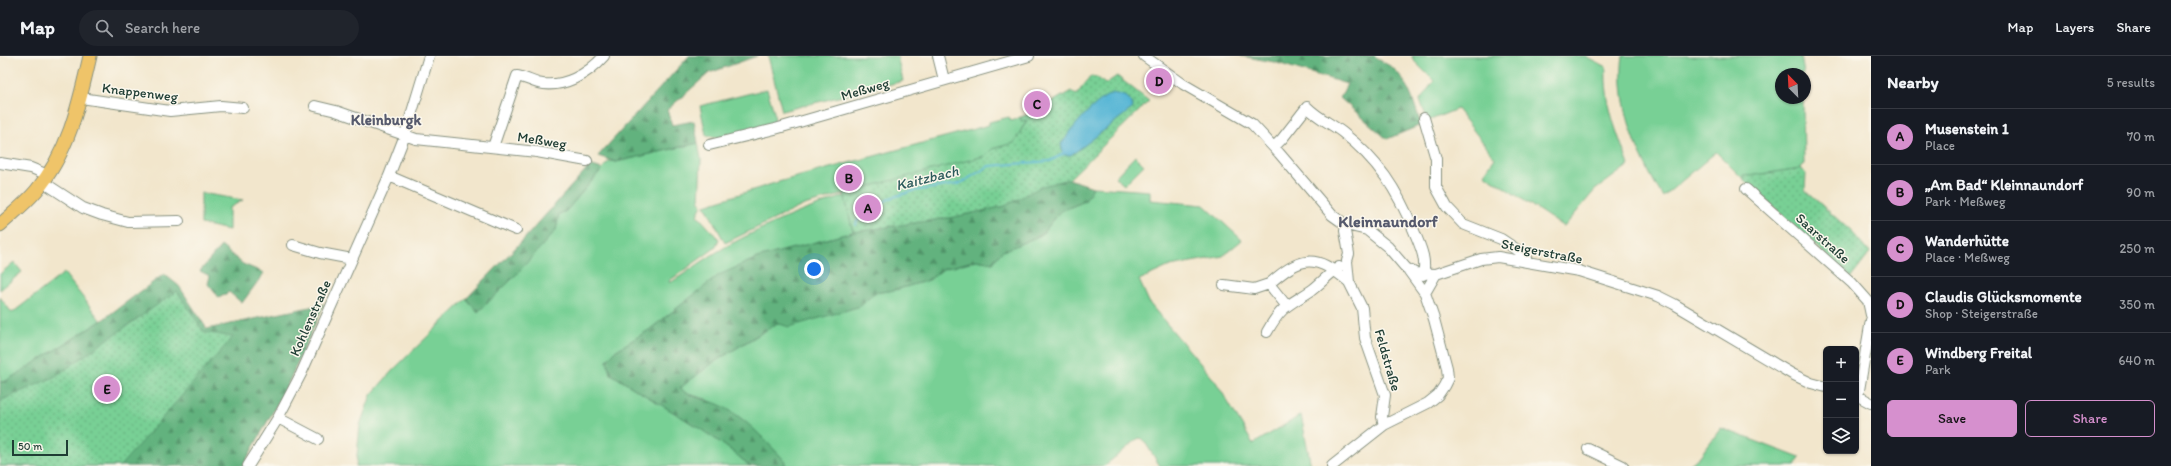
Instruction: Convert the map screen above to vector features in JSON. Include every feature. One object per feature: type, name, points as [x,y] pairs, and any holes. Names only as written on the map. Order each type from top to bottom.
[{"type":"main road","points":[[0,225],[27,201],[46,178],[69,136],[81,98],[90,56]]},
{"type":"street","name":"Kohlenstraße","points":[[248,466],[278,418],[301,374],[389,176],[405,135],[429,56]]},
{"type":"street","name":"Meßweg","points":[[493,147],[517,76],[538,83],[554,85],[588,71],[604,56]]},
{"type":"street","points":[[938,56],[944,80]]},
{"type":"street","name":"Meßweg","points":[[709,145],[775,129],[1029,56]]},
{"type":"street","name":"Steigerstraße","points":[[1144,56],[1183,84],[1252,124],[1274,147],[1332,215],[1346,225],[1367,230],[1388,247],[1407,268],[1415,273],[1423,275],[1436,274],[1490,256],[1579,271],[1658,296],[1696,316],[1803,380],[1823,386]]},
{"type":"street","name":"Knappenweg","points":[[81,98],[170,112],[220,106],[243,108]]},
{"type":"street","points":[[315,106],[336,111],[405,135]]},
{"type":"street","points":[[1274,147],[1307,107],[1316,116],[1352,141],[1378,165],[1400,197],[1425,257],[1423,275]]},
{"type":"street","points":[[1424,118],[1436,159],[1436,187],[1447,207],[1462,224],[1501,239],[1525,255],[1527,262]]},
{"type":"street","name":"Meßweg","points":[[405,135],[425,140],[493,147],[587,161]]},
{"type":"street","points":[[0,163],[30,168],[46,178],[83,208],[106,216],[128,222],[179,221]]},
{"type":"street","points":[[389,176],[516,230]]},
{"type":"street","name":"Saarstraße","points":[[1746,189],[1852,283],[1868,301],[1871,315]]},
{"type":"street","name":"Feldstraße","points":[[1346,225],[1345,231],[1349,254],[1346,261],[1349,282],[1362,308],[1365,338],[1385,395],[1382,417],[1384,425]]},
{"type":"street","points":[[293,244],[320,253],[352,259]]},
{"type":"street","points":[[1267,332],[1276,316],[1286,305],[1312,289],[1346,261]]},
{"type":"street","name":"Feldstraße","points":[[1269,284],[1286,269],[1295,264],[1305,262],[1318,262],[1335,270],[1349,282]]},
{"type":"street","points":[[1332,466],[1384,425],[1428,403],[1438,395],[1448,378],[1434,319],[1425,293],[1407,268]]},
{"type":"street","points":[[1425,293],[1436,274]]},
{"type":"street","points":[[1224,285],[1254,289],[1269,284],[1286,305]]},
{"type":"street","points":[[1859,384],[1871,320]]},
{"type":"street","points":[[1859,396],[1871,403]]},
{"type":"street","points":[[278,418],[318,439]]},
{"type":"street","points":[[1588,450],[1623,466]]},
{"type":"green space","points":[[689,56],[757,56],[709,73],[667,110],[672,125],[694,121],[698,143],[616,162],[598,156]]},
{"type":"green space","points":[[768,56],[897,56],[903,81],[782,111]]},
{"type":"green space","points":[[1241,56],[1375,56],[1394,69],[1401,76],[1412,96],[1421,125],[1387,139],[1340,98],[1347,84],[1274,62]]},
{"type":"green space","points":[[1412,56],[1585,56],[1606,67],[1607,93],[1612,118],[1629,165],[1595,190],[1564,227],[1484,174],[1495,158],[1457,109],[1428,121],[1420,100],[1434,81],[1413,60]]},
{"type":"green space","points":[[1623,56],[1801,56],[1803,68],[1775,68],[1775,104],[1803,104],[1804,164],[1801,168],[1750,176],[1744,175],[1743,179],[1716,152],[1663,197],[1645,165],[1631,130],[1623,93]]},
{"type":"green space","points":[[1091,76],[1097,77],[1105,84],[1117,76],[1149,101],[1069,179],[1042,186],[1005,206],[954,217],[853,232],[844,193],[985,156],[992,149],[1014,143],[1027,120],[1021,121],[1020,117],[1033,113],[1071,91],[1076,95]]},
{"type":"green space","points":[[767,89],[774,112],[775,123],[726,137],[726,140],[706,135],[700,106]]},
{"type":"green space","points":[[1009,117],[1011,121],[1020,117],[1022,121],[1027,119],[1014,143],[992,149],[985,156],[804,205],[725,243],[705,205],[778,182],[989,125],[989,122]]},
{"type":"green space","points":[[698,143],[701,159],[699,202],[702,205],[697,215],[719,239],[715,248],[669,281],[670,283],[712,255],[741,239],[799,212],[845,196],[853,232],[757,258],[720,275],[649,330],[615,351],[607,361],[610,373],[700,428],[750,466],[356,466],[360,425],[371,395],[392,371],[466,299],[478,312],[556,230],[559,214],[566,211],[609,161],[616,162]]},
{"type":"green space","points":[[1135,156],[1144,165],[1124,185],[1115,177]]},
{"type":"green space","points":[[590,165],[602,169],[566,211],[559,214],[556,230],[514,277],[478,312],[466,299],[524,239]]},
{"type":"green space","points":[[1801,168],[1806,174],[1805,190],[1853,233],[1870,253],[1851,278],[1743,179],[1743,175],[1750,176]]},
{"type":"green space","points":[[1069,179],[1093,187],[1085,201],[1061,211],[1041,235],[1001,252],[993,263],[977,260],[943,269],[929,280],[895,290],[874,293],[861,306],[789,327],[777,323],[714,362],[680,388],[689,394],[722,406],[740,417],[785,461],[785,466],[750,466],[700,428],[610,373],[607,361],[615,351],[649,330],[719,275],[757,258],[853,232],[954,217],[1005,206],[1042,185]]},
{"type":"green space","points":[[1093,187],[1150,191],[1150,200],[1204,205],[1242,240],[1223,256],[1170,266],[1139,280],[1150,304],[1216,382],[1253,444],[1301,415],[1311,466],[1160,466],[1143,439],[1139,438],[1104,466],[785,466],[785,461],[742,419],[706,399],[685,393],[680,388],[714,362],[778,323],[861,306],[874,293],[895,290],[929,280],[943,269],[977,260],[993,263],[1000,252],[1041,235],[1061,211],[1085,201]]},
{"type":"green space","points":[[201,193],[243,200],[229,208],[229,230],[201,224]]},
{"type":"green space","points":[[221,246],[243,264],[264,273],[242,303],[229,292],[219,298],[208,284],[210,276],[200,271]]},
{"type":"green space","points":[[14,262],[22,272],[0,290],[0,274]]},
{"type":"green space","points":[[64,273],[101,321],[6,381],[0,382],[0,297],[12,313]]},
{"type":"green space","points":[[164,274],[179,286],[207,329],[324,304],[286,388],[243,466],[0,466],[0,382],[6,381],[101,321]]},
{"type":"green space","points":[[177,291],[204,332],[233,337],[120,466],[0,466],[0,401],[54,377]]},
{"type":"green space","points":[[1721,428],[1800,458],[1795,466],[1688,466],[1700,456]]},
{"type":"water","points":[[1112,93],[1123,95],[1129,99],[1133,108],[1071,155],[1063,155],[1061,144],[1072,130],[1090,109]]},
{"type":"waterway","name":"Kaitzbach","points":[[856,225],[857,221],[890,198],[913,191],[959,184],[989,166],[1050,161],[1065,153]]},
{"type":"place","name":"Claudis Glücksmomente","points":[[1159,81]]},
{"type":"place","name":"Wanderhütte","points":[[1037,104]]},
{"type":"place","name":"„Am Bad“ Kleinnaundorf","points":[[849,178]]},
{"type":"place","name":"Musenstein 1","points":[[868,208]]},
{"type":"place","name":"Windberg Freital","points":[[107,389]]},
{"type":"district","name":"Kleinburgk","points":[[386,120]]},
{"type":"district","name":"Kleinnaundorf","points":[[1388,221]]}]
